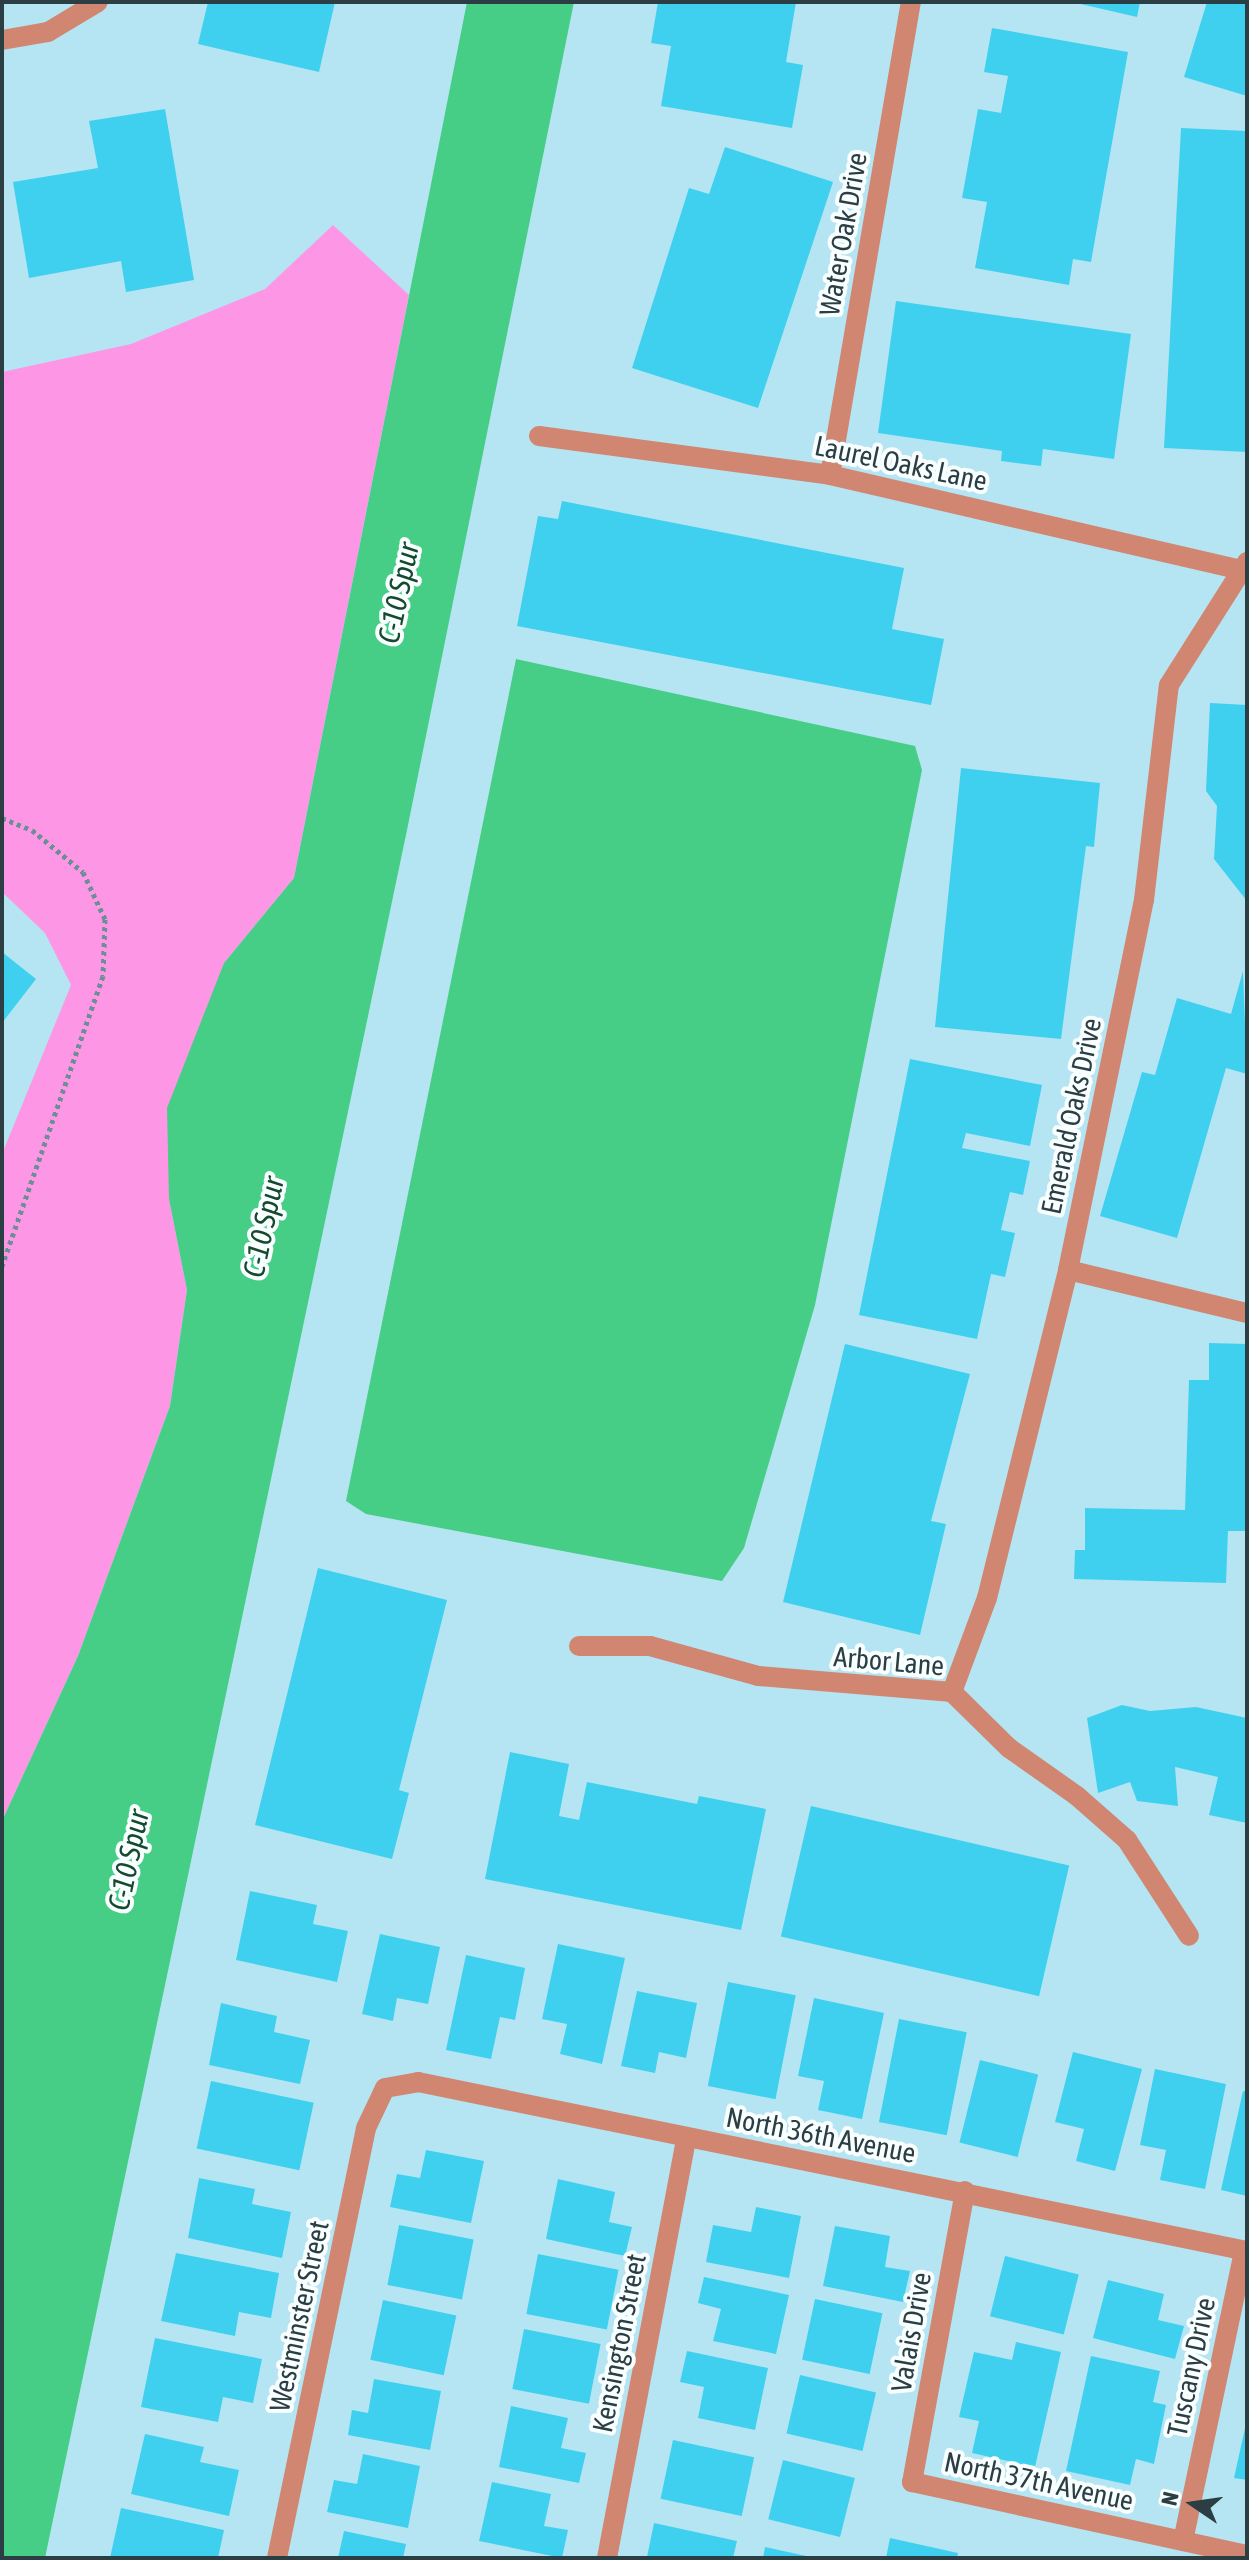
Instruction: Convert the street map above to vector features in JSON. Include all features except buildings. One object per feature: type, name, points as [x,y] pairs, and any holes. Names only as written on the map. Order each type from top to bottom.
[{"type":"street","points":[[2,40],[48,32],[98,2]]},
{"type":"street","name":"Water Oak Drive","points":[[830,475],[911,2]]},
{"type":"street","name":"Laurel Oaks Lane","points":[[539,436],[830,475],[1245,566]]},
{"type":"street","name":"Emerald Oaks Drive","points":[[952,1692],[987,1598],[1068,1270],[1144,900],[1169,685],[1245,566]]},
{"type":"street","points":[[1068,1270],[1247,1313]]},
{"type":"street","name":"Arbor Lane","points":[[579,1646],[650,1646],[758,1676],[952,1692],[1009,1748],[1077,1796],[1127,1840],[1189,1936]]},
{"type":"street","name":"North 36th Avenue","points":[[385,2088],[418,2082],[686,2138],[965,2191],[1246,2251]]},
{"type":"street","name":"Westminster Street","points":[[277,2558],[366,2128],[385,2088]]},
{"type":"street","name":"Kensington Street","points":[[607,2558],[686,2138]]},
{"type":"street","name":"Valais Drive","points":[[912,2482],[965,2191]]},
{"type":"street","name":"Tuscany Drive","points":[[1183,2541],[1246,2251]]},
{"type":"street","name":"North 37th Avenue","points":[[912,2482],[1247,2555]]},
{"type":"path","points":[[2,818],[32,830],[83,872],[105,919],[103,976],[2,1266]]},
{"type":"shaded area","points":[[333,225],[409,295],[294,878],[224,963],[169,1199],[187,1290],[170,1406],[78,1656],[2,1821],[2,1154],[71,985],[45,933],[2,892],[2,372],[131,344],[265,289]]},
{"type":"water","name":"C-10 Spur","points":[[467,2],[574,2],[407,830],[45,2558],[2,2558],[2,1821],[78,1656],[170,1406],[187,1290],[169,1199],[167,1108],[224,963],[294,878]]},
{"type":"water","points":[[516,659],[915,746],[922,770],[815,1305],[744,1548],[722,1581],[366,1514],[346,1501]]}]
